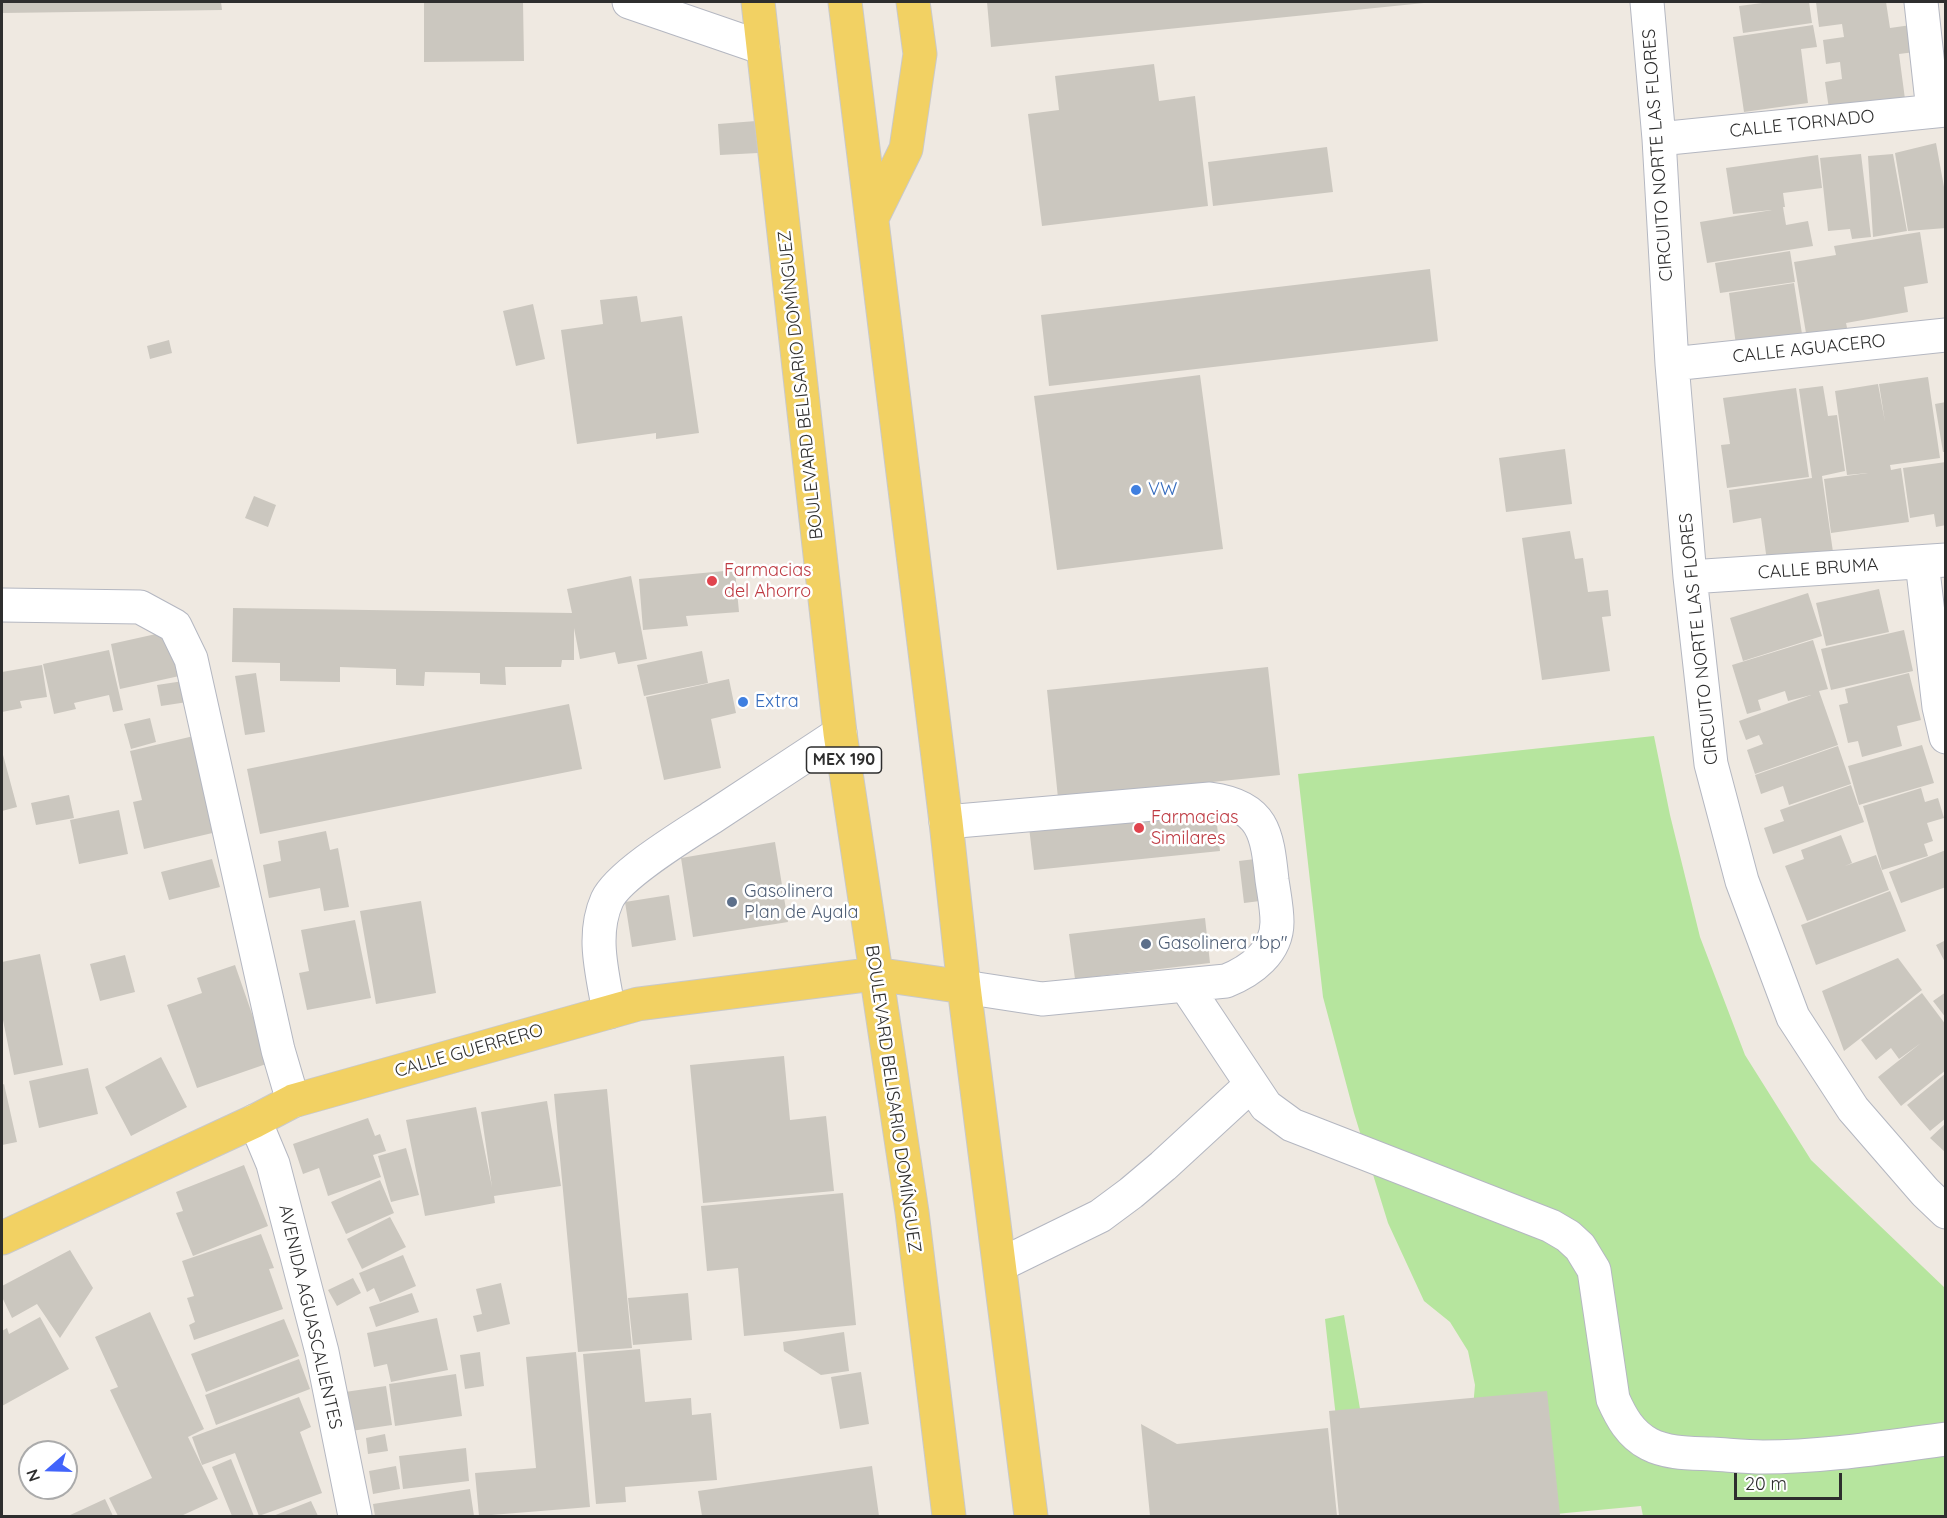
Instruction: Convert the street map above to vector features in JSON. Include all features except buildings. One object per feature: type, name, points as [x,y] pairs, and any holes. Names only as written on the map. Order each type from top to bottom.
[{"type":"main road","name":"BOULEVARD BELISARIO DOMÍNGUEZ","points":[[758,2],[840,733],[874,974],[912,1212],[949,1516]]},
{"type":"main road","points":[[845,2],[946,822],[964,987],[1031,1516]]},
{"type":"main road","points":[[872,218],[906,149],[920,54],[914,2]]},
{"type":"main road","name":"CALLE GUERRERO","points":[[2,1238],[255,1121],[293,1101],[638,1004],[874,974],[964,987]]},
{"type":"street","points":[[629,2],[763,48]]},
{"type":"street","name":"CIRCUITO NORTE LAS FLORES","points":[[1647,2],[1659,139],[1672,364],[1690,577],[1711,764],[1742,881],[1792,1017],[1853,1109],[1924,1192],[1946,1212]]},
{"type":"street","points":[[1921,2],[1940,110]]},
{"type":"street","name":"CALLE TORNADO","points":[[1659,139],[1940,110]]},
{"type":"street","name":"CALLE AGUACERO","points":[[1672,364],[1946,335]]},
{"type":"street","points":[[1934,561],[1939,707],[1946,737]]},
{"type":"street","name":"CALLE BRUMA","points":[[1690,577],[1934,561]]},
{"type":"street","points":[[2,605],[140,607],[175,626],[191,659],[278,1050],[293,1101]]},
{"type":"street","points":[[609,1012],[599,952],[599,923],[608,898],[630,874],[671,844],[840,733]]},
{"type":"street","points":[[946,822],[1210,799],[1229,802],[1246,811],[1260,825],[1268,843],[1277,924],[1272,943],[1260,961],[1245,974],[1226,981],[1042,999],[964,987]]},
{"type":"street","points":[[1186,986],[1266,1106],[1292,1125],[1551,1226],[1574,1241],[1594,1270],[1613,1399],[1622,1418],[1633,1433],[1650,1445],[1692,1453],[1763,1457],[1865,1450],[1946,1439]]},
{"type":"street","points":[[1000,1265],[1100,1216],[1163,1166],[1251,1085]]},
{"type":"street","name":"AVENIDA AGUASCALIENTES","points":[[255,1121],[273,1164],[322,1352],[355,1516]]},
{"type":"green space","points":[[1654,736],[1670,815],[1700,937],[1745,1055],[1811,1160],[1945,1288],[1945,1516],[1643,1516],[1641,1506],[1534,1516],[1347,1516],[1325,1319],[1344,1315],[1366,1444],[1472,1419],[1475,1385],[1468,1351],[1450,1322],[1424,1301],[1388,1223],[1354,1113],[1323,997],[1298,774]]},
{"type":"place","name":"VW","points":[[1136,490]]},
{"type":"place","name":"Farmacias del Ahorro","points":[[712,581]]},
{"type":"place","name":"Extra","points":[[743,702]]},
{"type":"place","name":"Farmacias Similares","points":[[1139,828]]},
{"type":"place","name":"Gasolinera Plan de Ayala","points":[[732,902]]},
{"type":"place","name":"Gasolinera \"bp\"","points":[[1146,944]]}]
